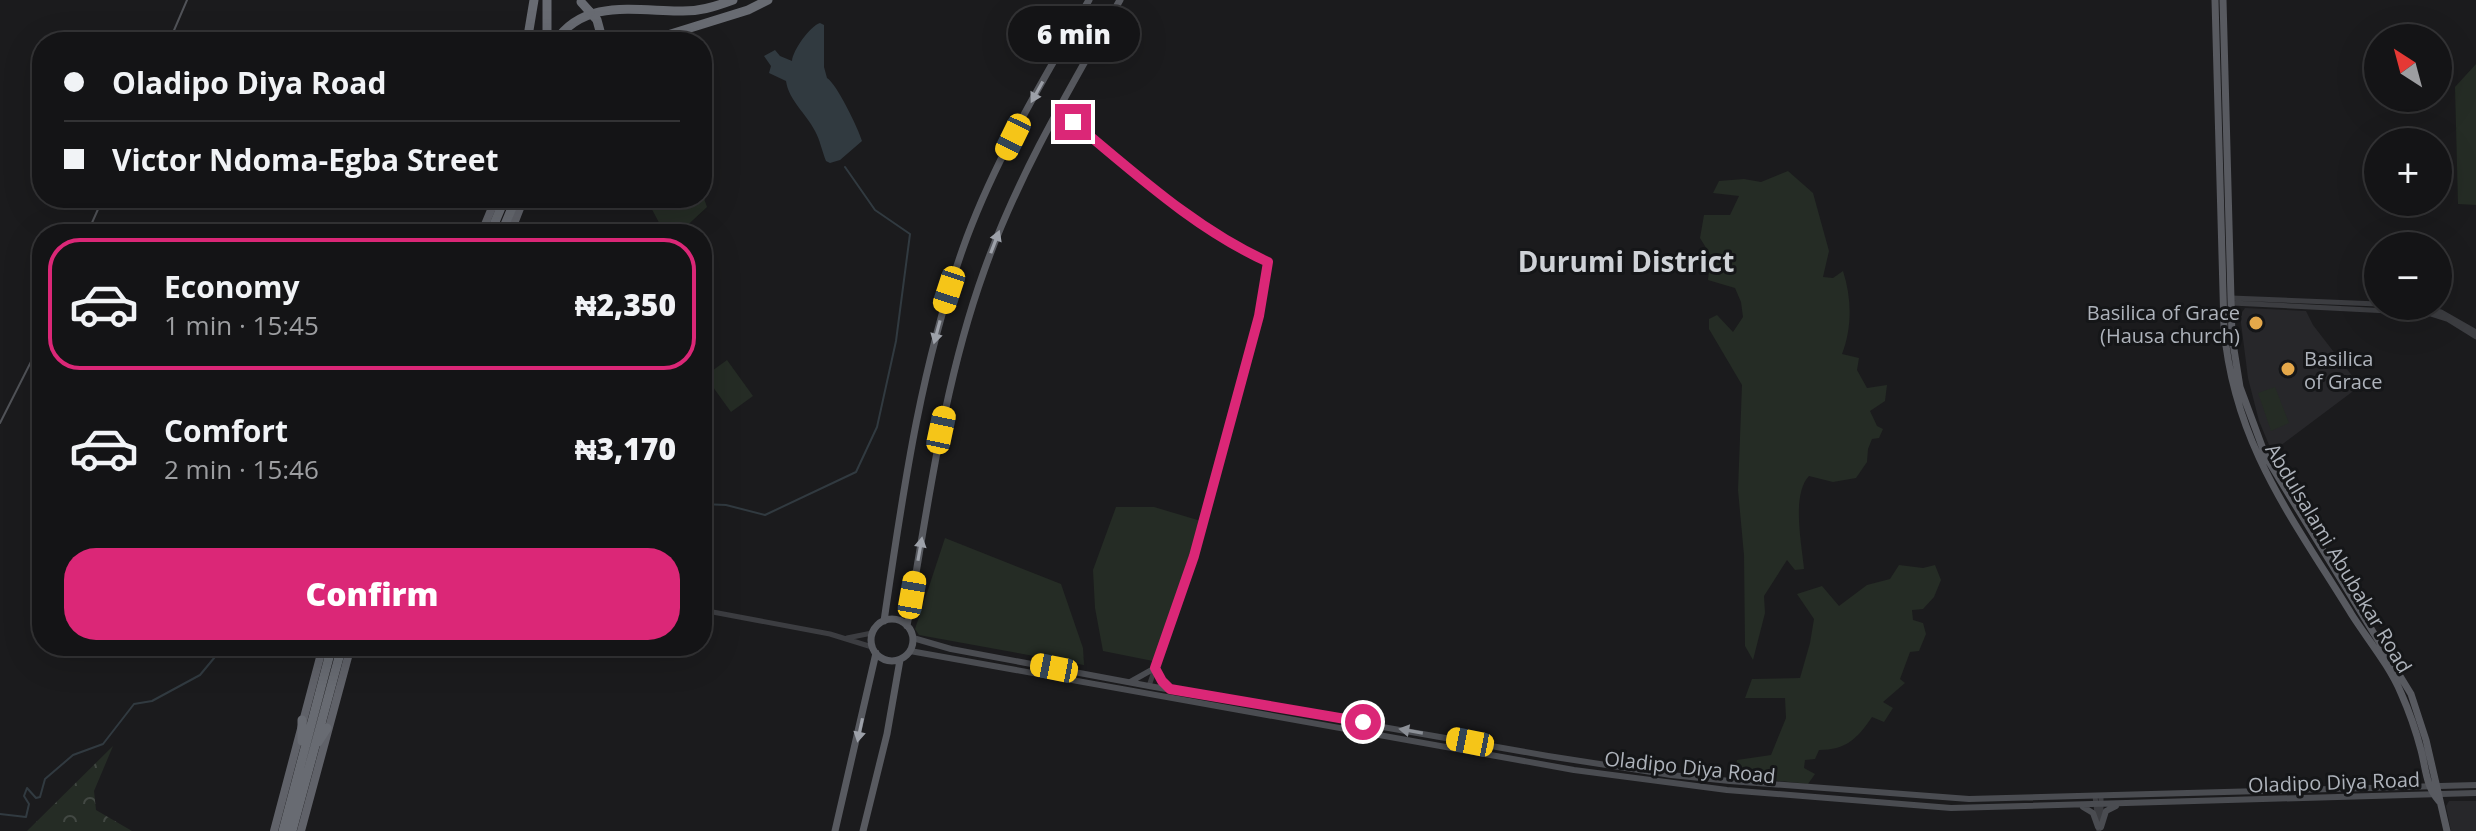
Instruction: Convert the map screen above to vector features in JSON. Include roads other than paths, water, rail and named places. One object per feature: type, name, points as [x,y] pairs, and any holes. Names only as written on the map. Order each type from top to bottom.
[{"type":"highway","points":[[529,32],[534,0]]},
{"type":"highway","points":[[547,0],[547,32]]},
{"type":"highway","points":[[562,32],[568,23],[591,8],[607,4],[694,11],[733,0]]},
{"type":"highway","points":[[678,32],[748,10],[768,0]]},
{"type":"highway","points":[[580,1],[597,20],[600,32]]},
{"type":"highway","points":[[627,1],[643,7]]},
{"type":"highway","points":[[688,32],[707,23]]},
{"type":"highway","points":[[694,32],[707,23]]},
{"type":"highway","points":[[489,224],[503,208]]},
{"type":"highway","points":[[274,831],[320,656]]},
{"type":"highway","points":[[292,831],[330,656]]},
{"type":"highway","points":[[283,831],[339,656]]},
{"type":"highway","points":[[301,831],[348,656]]},
{"type":"highway","points":[[302,720],[307,751]]},
{"type":"highway","points":[[307,751],[327,728]]},
{"type":"main road","points":[[835,831],[874,650],[872,633],[884,621],[912,438],[947,295],[997,169],[1089,0]]},
{"type":"main road","points":[[863,831],[884,746],[900,660],[910,651],[913,638],[907,626],[936,454],[966,326],[1003,222],[1057,110],[1120,0]]},
{"type":"main road","name":"Abdulsalami Abubakar Road","points":[[2215,0],[2228,301],[2236,366],[2256,434],[2276,474],[2404,681],[2426,740],[2435,792],[2447,831]]},
{"type":"main road","name":"Abdulsalami Abubakar Road","points":[[2223,0],[2228,301]]},
{"type":"main road","points":[[884,621],[895,620],[907,626]]},
{"type":"main road","name":"Oladipo Diya Road","points":[[913,638],[951,649],[1149,686],[1671,775],[1947,799],[2098,800],[2476,793]]},
{"type":"main road","points":[[874,650],[887,660],[900,660]]},
{"type":"main road","name":"Oladipo Diya Road","points":[[910,651],[1650,781],[1951,808],[2098,800],[2130,803],[2435,792],[2476,785]]},
{"type":"main road","points":[[1130,682],[1155,668],[1170,689]]},
{"type":"main road","points":[[2099,829],[2106,811],[2130,803]]},
{"type":"main road","points":[[2068,804],[2091,811],[2099,829]]},
{"type":"street","points":[[1057,110],[1196,223],[1268,262],[1259,316],[1196,547],[1149,686]]},
{"type":"street","points":[[2228,301],[2364,304]]},
{"type":"street","points":[[2228,301],[2428,313],[2447,319],[2476,335]]},
{"type":"street","points":[[2452,319],[2476,335]]},
{"type":"street","points":[[712,612],[846,638],[874,650]]},
{"type":"street","points":[[846,638],[872,633]]},
{"type":"street","points":[[2098,800],[2099,829]]},
{"type":"waterway","points":[[712,504],[765,515],[856,472],[877,427],[896,341],[910,234],[875,210],[845,167]]},
{"type":"waterway","points":[[0,814],[26,817],[29,804],[24,796],[27,788],[36,798],[40,797],[45,779],[73,755],[103,744],[134,704],[152,701],[200,675],[216,656]]},
{"type":"tram line","points":[[173,32],[187,0]]},
{"type":"tram line","points":[[91,224],[99,208]]},
{"type":"tram line","points":[[0,423],[32,360]]},
{"type":"place","name":"Basilica of Grace (Hausa church)","points":[[2256,323]]},
{"type":"place","name":"Basilica of Grace","points":[[2288,369]]},
{"type":"district","name":"Durumi District","points":[[1626,261]]}]
